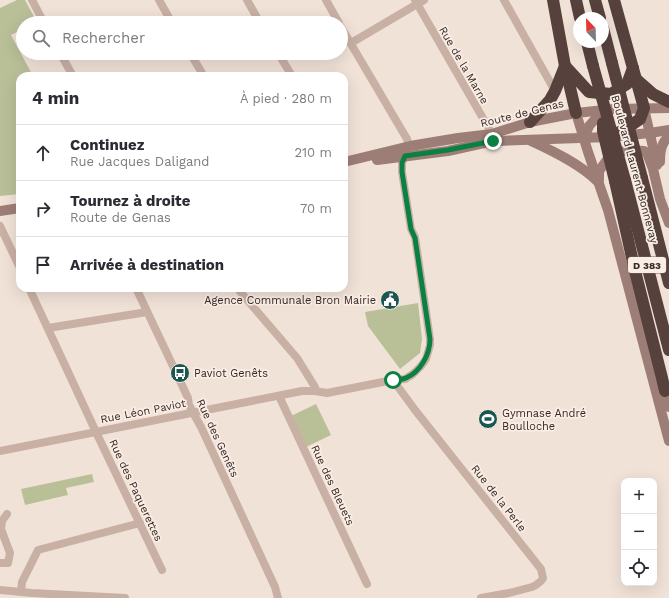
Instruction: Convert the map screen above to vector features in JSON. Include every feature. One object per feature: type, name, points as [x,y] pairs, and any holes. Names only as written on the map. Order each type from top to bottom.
[{"type":"highway","points":[[553,0],[565,66],[576,113]]},
{"type":"highway","points":[[576,0],[579,12]]},
{"type":"highway","points":[[596,0],[599,12]]},
{"type":"highway","points":[[609,137],[624,130],[640,119],[644,108],[614,0]]},
{"type":"highway","name":"Boulevard Laurent Bonnevay","points":[[588,48],[593,66],[609,109]]},
{"type":"highway","name":"Boulevard Laurent Bonnevay","points":[[608,48],[669,282]]},
{"type":"highway","points":[[530,122],[550,100],[555,92],[565,66]]},
{"type":"highway","points":[[565,66],[589,92],[611,94],[627,84],[633,68]]},
{"type":"highway","points":[[637,80],[653,94],[669,102]]},
{"type":"highway","points":[[609,109],[603,131],[620,181],[635,271],[665,391]]},
{"type":"highway","name":"Boulevard Laurent Bonnevay","points":[[620,181],[669,350]]},
{"type":"main road","points":[[644,108],[669,220]]},
{"type":"main road","name":"Route de Genas","points":[[405,152],[448,150],[492,138],[530,122],[576,113],[609,109],[669,108]]},
{"type":"main road","points":[[584,138],[589,126],[598,116],[609,109]]},
{"type":"main road","points":[[576,113],[613,229],[669,441]]},
{"type":"main road","name":"Route de Genas","points":[[348,161],[359,159],[374,160],[458,138],[527,140],[584,138],[609,137],[669,130]]},
{"type":"main road","points":[[660,178],[660,152],[663,143],[669,136]]},
{"type":"main road","points":[[527,140],[566,159],[592,175],[599,182]]},
{"type":"main road","points":[[599,182],[599,171],[607,160],[615,154],[627,150],[644,150],[653,169],[660,199],[669,223]]},
{"type":"main road","points":[[0,211],[16,209]]},
{"type":"main road","points":[[665,391],[669,407]]},
{"type":"street","points":[[32,0],[40,16]]},
{"type":"street","points":[[159,0],[168,16]]},
{"type":"street","points":[[247,0],[256,16]]},
{"type":"street","points":[[326,0],[335,16]]},
{"type":"street","points":[[504,0],[555,92]]},
{"type":"street","points":[[350,43],[418,1]]},
{"type":"street","name":"Rue de la Marne","points":[[418,1],[492,138]]},
{"type":"street","points":[[348,39],[407,139],[408,143],[405,152]]},
{"type":"street","points":[[64,60],[71,72]]},
{"type":"street","points":[[194,60],[201,72]]},
{"type":"street","points":[[282,60],[290,72]]},
{"type":"street","points":[[448,150],[449,146],[458,138]]},
{"type":"street","name":"Rue Léon Paviot","points":[[0,451],[302,391],[327,392],[404,379],[413,374],[426,359],[430,339],[415,238],[411,229],[402,172],[402,163],[405,152]]},
{"type":"street","points":[[0,226],[16,260]]},
{"type":"street","name":"Rue des Paquerettes","points":[[31,292],[162,570]]},
{"type":"street","name":"Rue des Genêts","points":[[138,292],[253,538],[275,587],[278,598]]},
{"type":"street","points":[[240,292],[296,358],[315,387],[315,391]]},
{"type":"street","points":[[48,328],[147,312]]},
{"type":"street","name":"Rue de la Perle","points":[[393,380],[541,569],[543,578],[536,585],[509,593],[481,598]]},
{"type":"street","name":"Rue des Bleuets","points":[[279,396],[367,584]]},
{"type":"street","points":[[0,563],[8,563],[10,552],[1,529],[2,521],[7,514]]},
{"type":"street","points":[[21,592],[22,582],[38,550],[140,524]]},
{"type":"street","points":[[0,590],[32,594],[125,598]]},
{"type":"green space","points":[[17,0],[25,0],[34,16],[16,16],[16,32],[11,35],[16,44],[16,60],[24,60],[31,72],[16,72],[16,194],[0,196],[0,8]]},
{"type":"green space","points":[[418,303],[422,339],[420,353],[400,369],[368,326],[365,312]]},
{"type":"green space","points":[[316,404],[331,435],[306,447],[291,416]]},
{"type":"green space","points":[[92,474],[94,482],[66,488],[68,495],[25,505],[21,489]]},
{"type":"place","name":"Agence Communale Bron Mairie","points":[[390,300]]},
{"type":"place","name":"Paviot Genêts","points":[[180,373]]},
{"type":"place","name":"Gymnase André Boulloche","points":[[488,419]]},
{"type":"route","points":[[393,380],[404,379],[413,374],[426,359],[430,345],[418,256],[415,238],[411,229],[402,172],[402,163],[405,156],[448,150],[493,141]]}]
